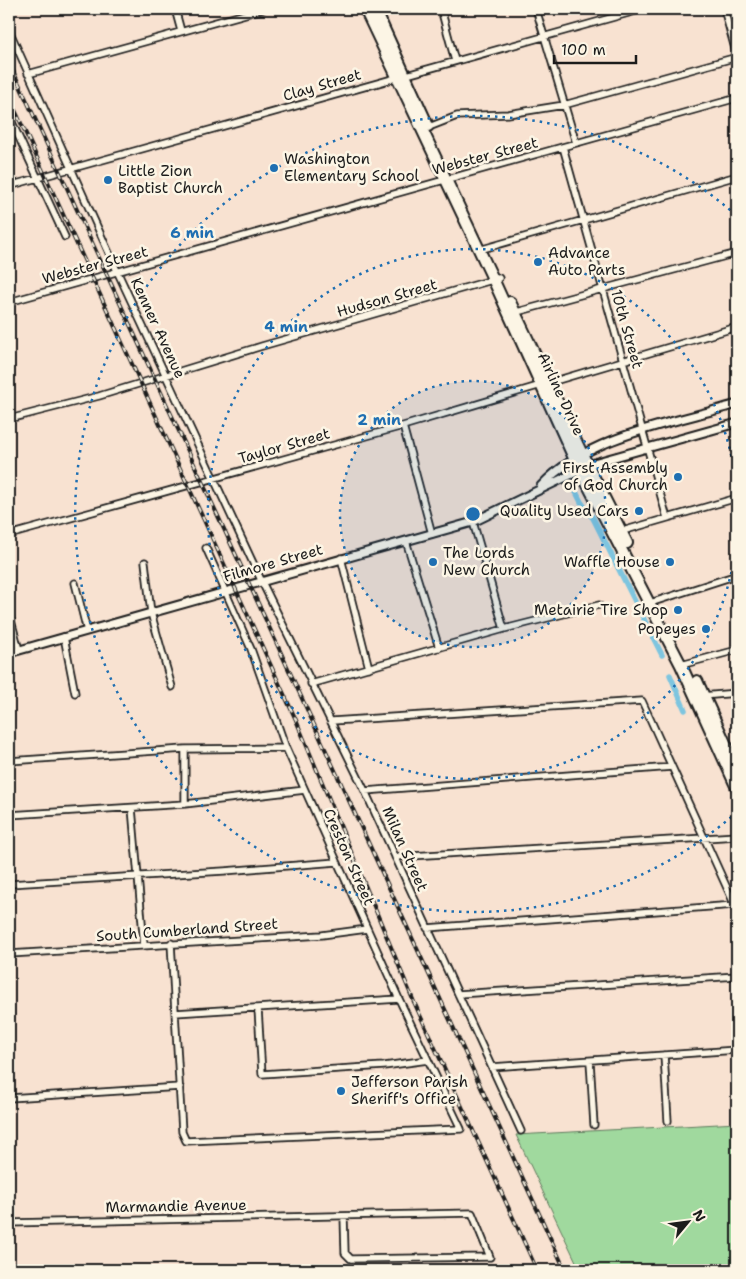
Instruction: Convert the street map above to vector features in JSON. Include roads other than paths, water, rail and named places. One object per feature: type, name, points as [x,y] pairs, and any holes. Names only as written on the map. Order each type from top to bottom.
[{"type":"highway","name":"Airline Drive","points":[[365,9],[429,127],[449,179]]},
{"type":"highway","name":"Airline Drive","points":[[375,9],[401,75],[578,456],[685,664],[734,766],[737,788]]},
{"type":"street","points":[[175,9],[180,31]]},
{"type":"street","points":[[28,74],[263,9]]},
{"type":"street","points":[[441,9],[455,60]]},
{"type":"street","points":[[536,9],[576,143]]},
{"type":"street","name":"Clay Street","points":[[9,186],[401,75],[544,37],[630,11],[643,9]]},
{"type":"street","points":[[429,127],[457,116],[508,114],[564,104],[737,56],[724,9]]},
{"type":"street","name":"Kenner Avenue","points":[[9,30],[118,273],[262,580]]},
{"type":"street","name":"Webster Street","points":[[9,302],[737,98]]},
{"type":"street","points":[[9,116],[65,237]]},
{"type":"street","name":"10th Street","points":[[563,148],[667,518]]},
{"type":"street","points":[[482,250],[737,176]]},
{"type":"street","points":[[512,313],[737,252]]},
{"type":"street","name":"Hudson Street","points":[[9,418],[99,396],[262,346],[496,280]]},
{"type":"street","name":"Taylor Street","points":[[9,535],[403,426],[737,327]]},
{"type":"street","points":[[578,456],[643,431],[737,404]]},
{"type":"street","name":"Filmore Street","points":[[9,653],[225,590],[473,522],[507,507],[540,488],[606,459],[737,423]]},
{"type":"street","points":[[403,426],[432,534]]},
{"type":"street","name":"Filmore Street","points":[[540,488],[578,456]]},
{"type":"street","points":[[617,533],[737,498]]},
{"type":"street","points":[[473,522],[504,629]]},
{"type":"street","points":[[406,540],[439,648]]},
{"type":"street","name":"Creston Street","points":[[180,1087],[184,1136],[186,1140],[461,1129],[398,999],[286,748],[251,649],[206,548]]},
{"type":"street","points":[[341,558],[369,668]]},
{"type":"street","points":[[145,562],[151,613],[172,687]]},
{"type":"street","points":[[653,601],[737,575]]},
{"type":"street","name":"Milan Street","points":[[262,580],[311,684],[332,721],[365,791],[521,1131]]},
{"type":"street","points":[[75,583],[87,631]]},
{"type":"street","points":[[311,684],[504,629],[599,605]]},
{"type":"street","points":[[9,613],[19,650]]},
{"type":"street","points":[[64,637],[75,692]]},
{"type":"street","points":[[685,664],[737,650]]},
{"type":"street","points":[[700,696],[737,693]]},
{"type":"street","points":[[332,721],[642,701],[736,908],[427,928]]},
{"type":"street","points":[[9,761],[185,749],[286,748]]},
{"type":"street","points":[[184,804],[185,749]]},
{"type":"street","points":[[365,791],[672,767]]},
{"type":"street","points":[[9,815],[184,804],[305,790]]},
{"type":"street","points":[[132,808],[144,945]]},
{"type":"street","points":[[396,857],[737,836]]},
{"type":"street","points":[[9,884],[337,862]]},
{"type":"street","name":"South Cumberland Street","points":[[9,954],[322,935],[367,929]]},
{"type":"street","points":[[9,1098],[180,1087],[171,943]]},
{"type":"street","points":[[458,994],[737,976]]},
{"type":"street","points":[[176,1013],[398,999]]},
{"type":"street","points":[[258,1009],[262,1074],[384,1066],[428,1060]]},
{"type":"street","points":[[492,1067],[737,1050]]},
{"type":"street","points":[[664,1055],[668,1121]]},
{"type":"street","points":[[590,1061],[594,1125]]},
{"type":"street","name":"Marmandie Avenue","points":[[9,1223],[472,1213],[490,1257],[351,1260],[345,1253],[344,1216]]},
{"type":"waterway","points":[[572,484],[581,502],[593,518],[662,655]]},
{"type":"waterway","points":[[670,675],[685,710]]},
{"type":"railway","points":[[9,62],[565,1270]]},
{"type":"railway","points":[[9,97],[296,720],[414,1002],[537,1270]]},
{"type":"place","name":"Washington Elementary School","points":[[274,168]]},
{"type":"place","name":"Little Zion Baptist Church","points":[[108,180]]},
{"type":"place","name":"Advance Auto Parts","points":[[538,262]]},
{"type":"place","name":"First Assembly of God Church","points":[[678,477]]},
{"type":"place","name":"Quality Used Cars","points":[[639,511]]},
{"type":"place","name":"The Lords New Church","points":[[433,562]]},
{"type":"place","name":"Waffle House","points":[[670,562]]},
{"type":"place","name":"Metairie Tire Shop","points":[[678,610]]},
{"type":"place","name":"Popeyes","points":[[706,629]]},
{"type":"place","name":"Jefferson Parish Sheriff's Office","points":[[341,1091]]}]
